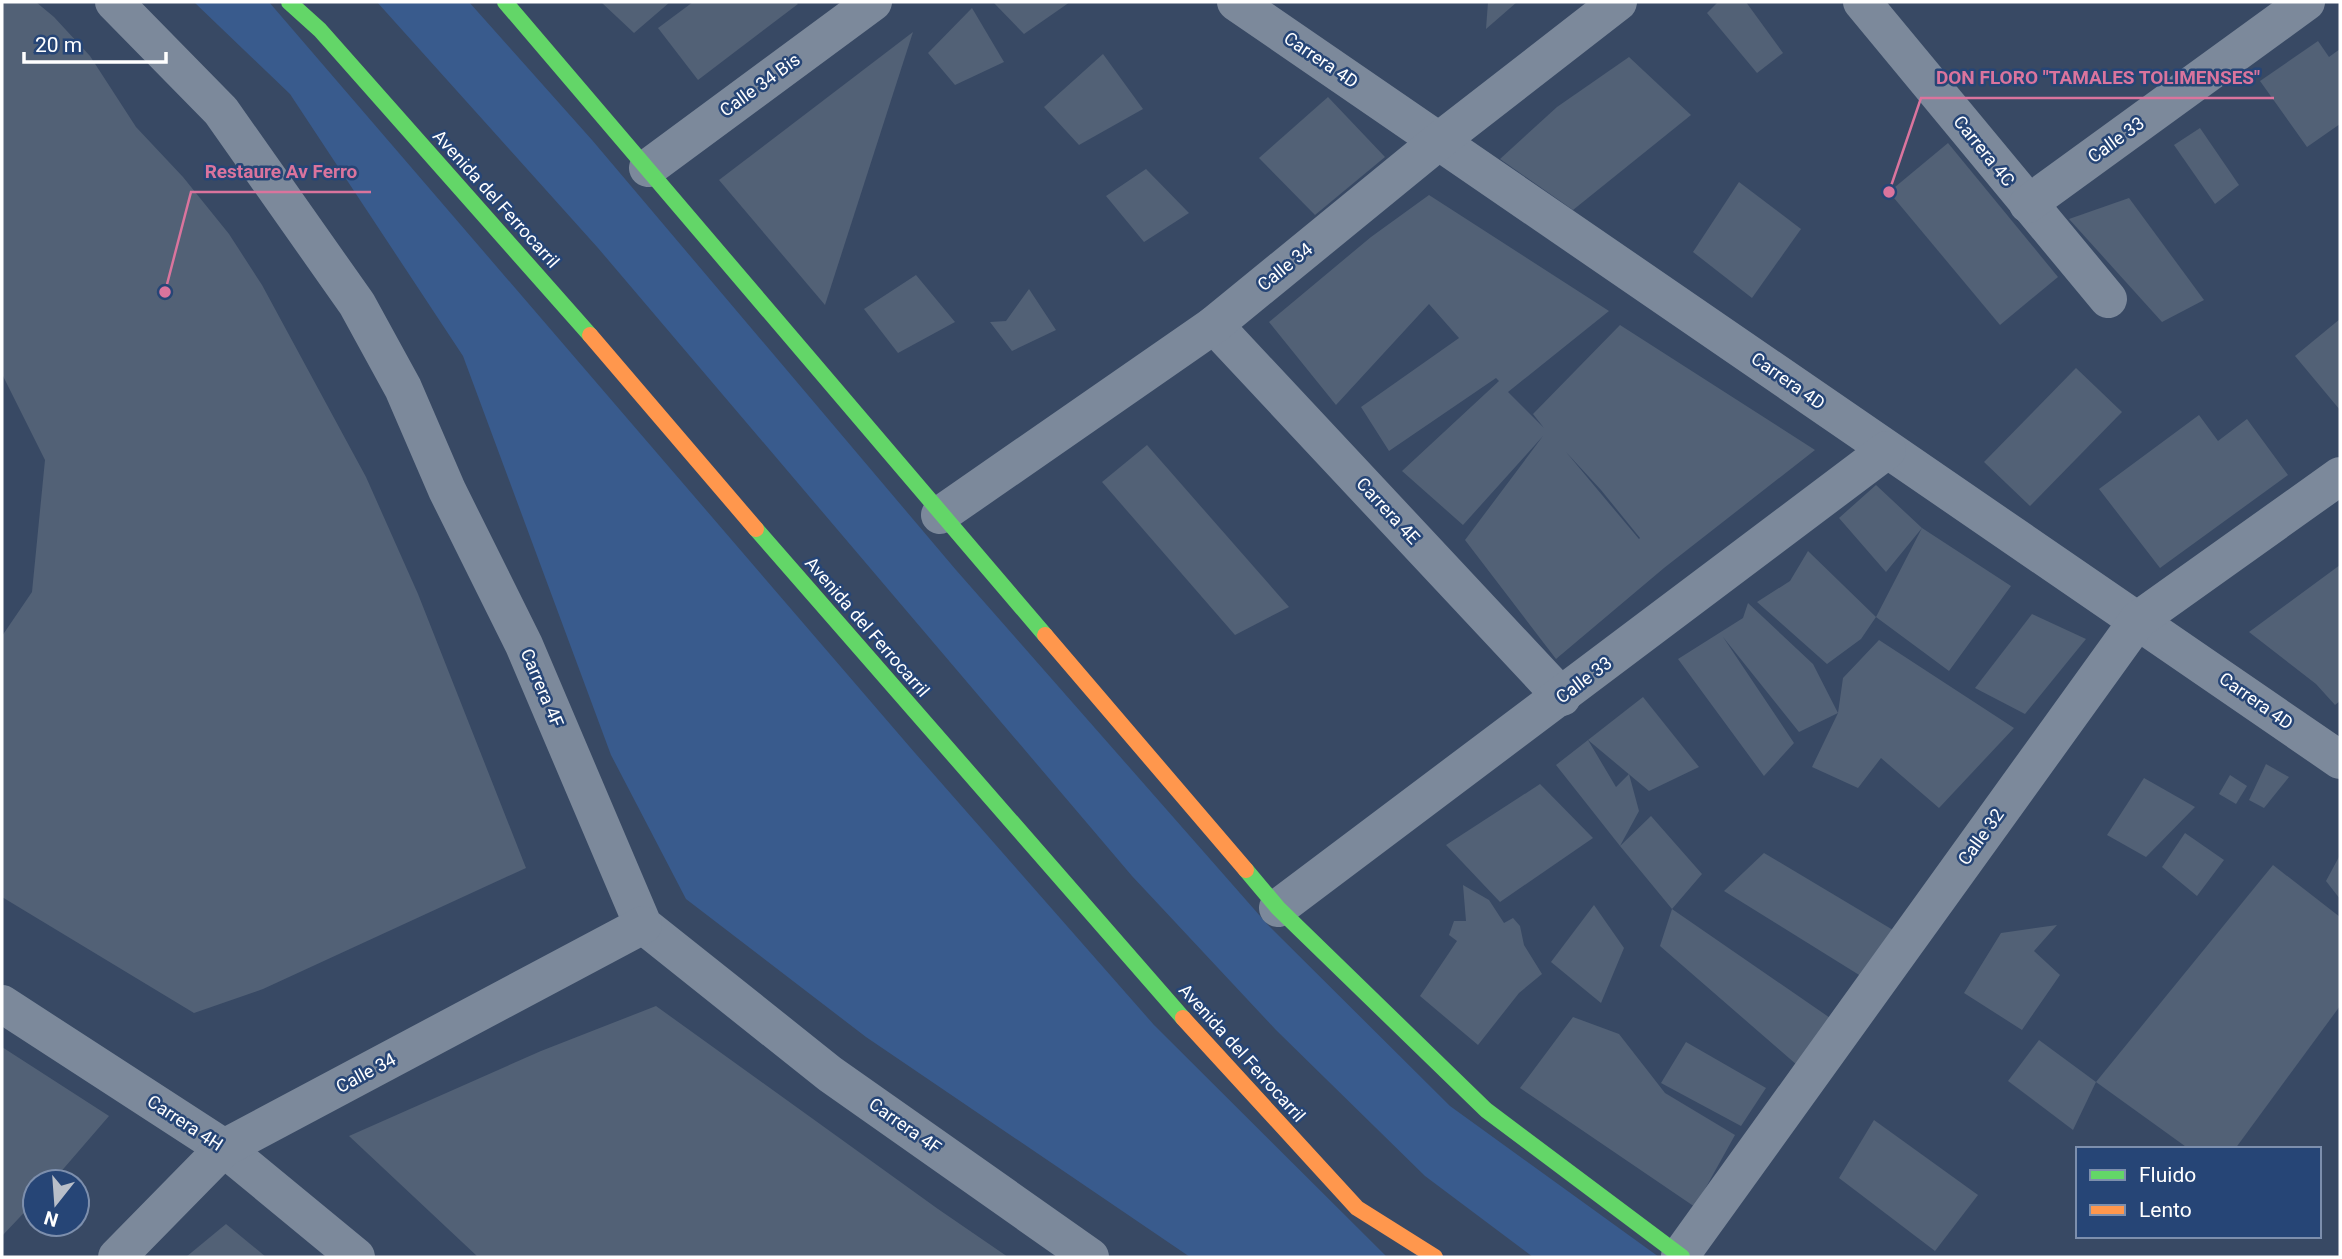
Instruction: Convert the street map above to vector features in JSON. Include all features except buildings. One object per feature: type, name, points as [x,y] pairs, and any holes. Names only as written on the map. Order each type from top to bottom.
[{"type":"main road","name":"Avenida del Ferrocarril","points":[[289,2],[320,30],[503,234],[858,648],[1174,1007],[1357,1208],[1435,1257]]},
{"type":"main road","points":[[505,2],[1278,908],[1486,1110],[1681,1257]]},
{"type":"street","name":"Carrera 4F","points":[[114,2],[221,111],[357,304],[403,388],[447,490],[524,645],[643,925],[830,1074],[1090,1257]]},
{"type":"street","name":"Calle 34 Bis","points":[[648,168],[873,2]]},
{"type":"street","name":"Carrera 4D","points":[[1236,2],[2340,760]]},
{"type":"street","name":"Calle 34","points":[[940,514],[1214,325],[1440,141],[1618,2]]},
{"type":"street","name":"Carrera 4C","points":[[1862,2],[2108,299]]},
{"type":"street","name":"Calle 33","points":[[2028,204],[2306,2]]},
{"type":"street","name":"Carrera 4E","points":[[1214,325],[1562,696]]},
{"type":"street","name":"Calle 33","points":[[1278,908],[1887,450]]},
{"type":"street","name":"Calle 32","points":[[1681,1257],[2138,620],[2340,476]]},
{"type":"street","name":"Calle 34","points":[[117,1257],[224,1148],[643,925]]},
{"type":"street","name":"Carrera 4H","points":[[2,1004],[224,1148],[356,1257]]},
{"type":"shaded area","points":[[194,2],[269,2],[915,753],[1154,1025],[1387,1257],[1190,1257],[866,1037],[686,899],[611,755],[463,356],[290,94]]},
{"type":"shaded area","points":[[377,2],[469,2],[592,140],[956,570],[1268,925],[1450,1106],[1659,1257],[1533,1257],[1425,1176],[1276,1030],[1132,876],[598,248]]},
{"type":"traffic: fast","points":[[289,2],[320,30],[590,335]]},
{"type":"traffic: fast","points":[[505,2],[1045,635]]},
{"type":"traffic: fast","points":[[756,529],[1183,1018]]},
{"type":"traffic: fast","points":[[1246,870],[1278,908],[1486,1110],[1682,1257]]},
{"type":"traffic: slow","points":[[590,335],[756,529]]},
{"type":"traffic: slow","points":[[1045,635],[1246,870]]},
{"type":"traffic: slow","points":[[1183,1018],[1357,1208],[1435,1257]]},
{"type":"place","name":"DON FLORO \"TAMALES TOLIMENSES\"","points":[[1889,192]]},
{"type":"place","name":"Restaure Av Ferro","points":[[165,292]]}]
